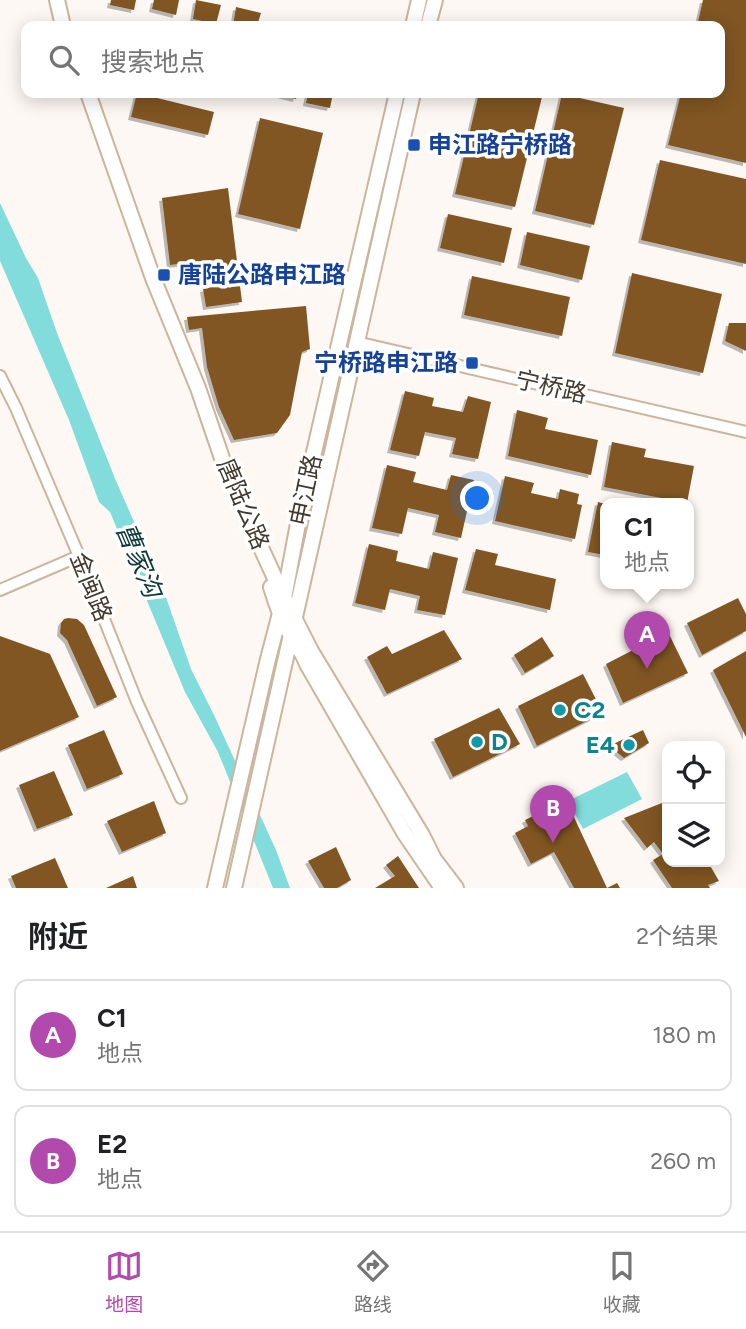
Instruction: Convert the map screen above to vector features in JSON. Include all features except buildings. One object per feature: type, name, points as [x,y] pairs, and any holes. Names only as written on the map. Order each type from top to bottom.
[{"type":"main road","points":[[57,0],[62,21]]},
{"type":"main road","points":[[65,0],[69,21]]},
{"type":"main road","points":[[414,21],[419,0]]},
{"type":"main road","points":[[429,21],[435,0]]},
{"type":"main road","name":"唐陆公路","points":[[83,98],[113,188],[221,474],[262,565],[280,615],[405,834],[442,888]]},
{"type":"main road","name":"唐陆公路","points":[[90,98],[153,278],[198,388],[224,464],[284,598],[311,651],[434,859],[456,888]]},
{"type":"main road","name":"申江路","points":[[215,888],[284,598],[300,513],[396,98]]},
{"type":"main road","name":"申江路","points":[[234,888],[412,98]]},
{"type":"street","name":"宁桥路","points":[[356,342],[746,432]]},
{"type":"street","name":"金闽路","points":[[0,376],[79,556],[137,702],[181,798]]},
{"type":"street","points":[[0,590],[79,556]]},
{"type":"water","name":"曹家沟","points":[[0,203],[38,278],[116,481],[161,583],[191,669],[276,850],[290,888],[273,888],[218,752],[185,692],[110,512],[99,502],[69,420],[0,261]]},
{"type":"water","points":[[627,772],[642,799],[583,829],[568,801]]},
{"type":"place","name":"申江路宁桥路","points":[[414,145]]},
{"type":"place","name":"唐陆公路申江路","points":[[164,275]]},
{"type":"place","name":"宁桥路申江路","points":[[472,363]]},
{"type":"place","name":"C1","points":[[647,669]]},
{"type":"place","name":"C2","points":[[560,710]]},
{"type":"place","name":"D","points":[[477,742]]},
{"type":"place","name":"E4","points":[[629,745]]},
{"type":"place","name":"E2","points":[[553,843]]}]
